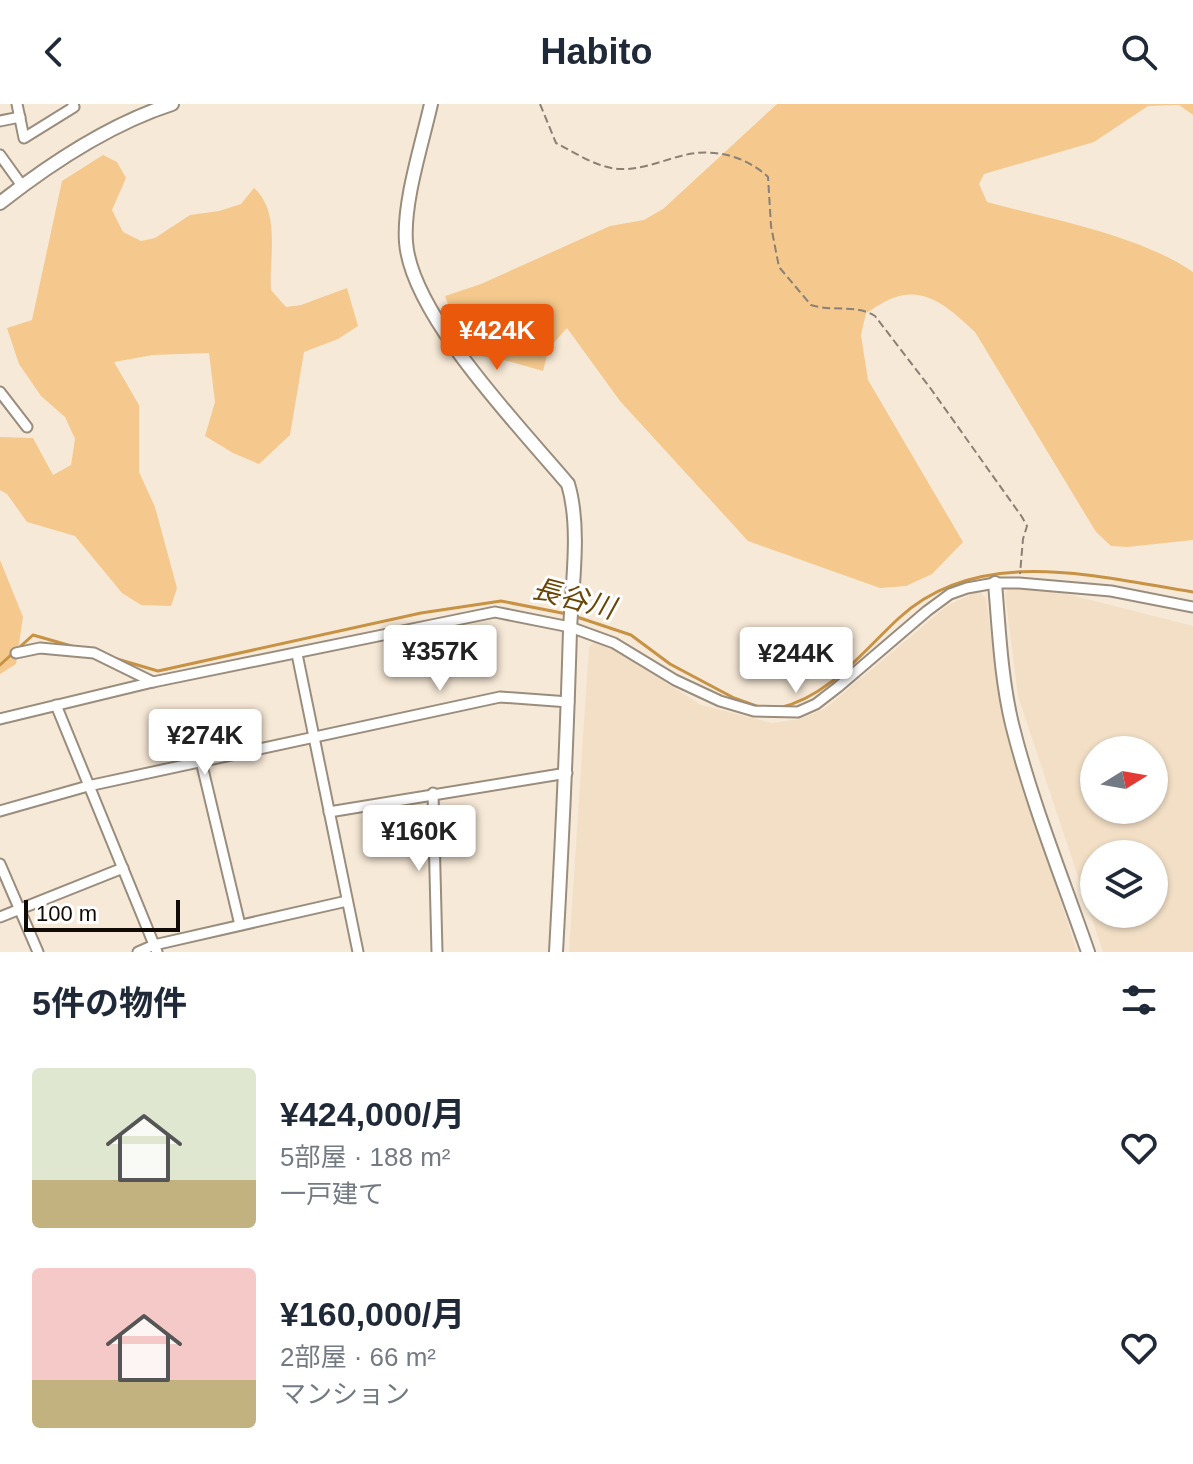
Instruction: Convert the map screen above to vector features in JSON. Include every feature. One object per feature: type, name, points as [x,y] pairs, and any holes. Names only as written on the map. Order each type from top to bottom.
[{"type":"street","points":[[17,104],[24,138],[74,107],[73,104]]},
{"type":"street","points":[[0,203],[93,140],[121,124],[172,104]]},
{"type":"street","points":[[431,104],[407,215],[406,243],[412,271],[423,296],[466,364],[568,484],[574,545],[567,773],[556,952]]},
{"type":"street","points":[[0,121],[20,117]]},
{"type":"street","points":[[0,156],[23,187]]},
{"type":"street","points":[[0,392],[27,427]]},
{"type":"street","points":[[995,583],[1004,679],[1013,726],[1025,771],[1088,952]]},
{"type":"street","points":[[0,719],[153,682],[495,612],[570,627],[614,643],[636,659],[720,701],[754,711],[798,712],[816,704],[838,687],[950,594],[967,588],[1019,583],[1111,591],[1193,607]]},
{"type":"street","points":[[16,653],[40,648],[94,653],[153,682]]},
{"type":"street","points":[[297,654],[358,952]]},
{"type":"street","points":[[0,811],[88,786],[500,697],[569,702]]},
{"type":"street","points":[[56,705],[155,949]]},
{"type":"street","points":[[201,761],[240,925]]},
{"type":"street","points":[[329,812],[567,773]]},
{"type":"street","points":[[433,793],[437,952]]},
{"type":"street","points":[[0,864],[38,952]]},
{"type":"street","points":[[0,917],[123,868]]},
{"type":"street","points":[[138,952],[347,901]]},
{"type":"path","points":[[540,104],[556,143],[603,166],[622,169],[683,155],[713,152],[754,164],[768,177],[771,226],[779,267],[811,305],[839,310],[864,309],[875,316],[931,389],[1027,526],[1019,583]]},
{"type":"shaded area","points":[[777,104],[1193,104],[1193,115],[1179,105],[1148,106],[1094,142],[984,174],[979,184],[987,202],[1121,238],[1172,259],[1193,272],[1193,540],[1111,546],[1096,532],[975,332],[938,302],[917,295],[893,298],[866,313],[861,335],[868,380],[963,542],[932,574],[906,586],[880,588],[748,541],[620,401],[567,328],[549,348],[543,371],[497,358],[463,354],[445,317],[451,312],[445,296],[481,284],[610,226],[644,220],[663,209]]},
{"type":"shaded area","points":[[103,155],[117,162],[126,178],[112,210],[123,232],[141,241],[155,238],[190,215],[241,204],[254,188],[268,209],[271,222],[271,290],[286,307],[301,305],[347,288],[358,326],[338,339],[304,352],[290,435],[259,464],[205,436],[215,402],[209,353],[153,355],[114,362],[139,405],[139,472],[155,507],[177,588],[171,606],[141,605],[122,593],[75,536],[27,522],[7,494],[0,490],[0,437],[33,438],[53,475],[71,465],[75,439],[65,417],[41,396],[19,364],[7,328],[32,320],[62,181]]},
{"type":"shaded area","points":[[0,560],[23,617],[16,664],[0,674]]},
{"type":"shaded area","points":[[1014,585],[1055,591],[1193,626],[1193,952],[1103,952],[1095,928],[1168,928],[1168,840],[1080,840],[1080,883],[1018,696],[1005,593]]},
{"type":"shaded area","points":[[979,591],[986,598],[998,686],[1020,775],[1077,952],[569,952],[589,647],[595,641],[610,647],[701,705],[772,723],[800,719],[826,708],[948,605]]},
{"type":"waterway","name":"長谷川","points":[[779,708],[814,694],[844,671],[899,618],[931,595],[965,581],[1002,573],[1040,572],[1118,579],[1193,592]]},
{"type":"waterway","name":"長谷川","points":[[117,659],[158,671],[421,613],[501,601],[567,614]]},
{"type":"waterway","name":"長谷川","points":[[574,616],[631,635],[670,664],[734,698],[759,707]]},
{"type":"waterway","name":"長谷川","points":[[0,665],[33,635],[75,647]]}]
